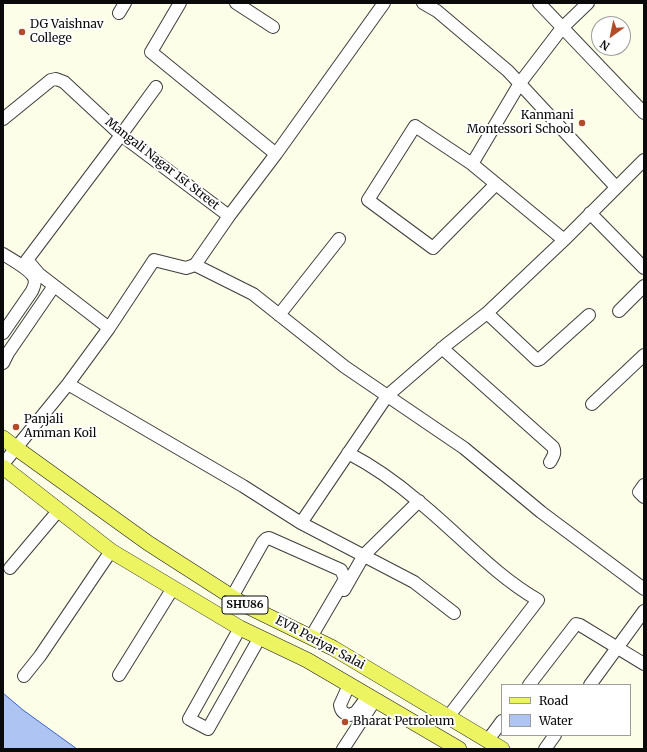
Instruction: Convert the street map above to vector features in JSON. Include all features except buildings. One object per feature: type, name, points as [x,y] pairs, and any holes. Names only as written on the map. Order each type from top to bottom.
[{"type":"main road","name":"EVR Periyar Salai","points":[[3,438],[148,543],[243,604],[333,648],[502,749]]},
{"type":"main road","name":"EVR Periyar Salai","points":[[3,467],[110,551],[240,628],[307,660],[459,749]]},
{"type":"street","points":[[180,3],[151,50],[152,54],[276,154]]},
{"type":"street","points":[[236,3],[273,27]]},
{"type":"street","points":[[3,464],[68,384],[109,328],[154,260],[186,268],[195,265],[384,3]]},
{"type":"street","points":[[423,3],[449,21],[508,70],[616,187]]},
{"type":"street","points":[[539,3],[644,112]]},
{"type":"street","points":[[472,164],[520,83],[562,28],[588,3]]},
{"type":"street","name":"Mangali Nagar 1st Street","points":[[3,119],[51,80],[56,79],[64,82],[121,135],[229,216]]},
{"type":"street","points":[[109,328],[39,274],[27,260],[156,87]]},
{"type":"street","points":[[496,184],[433,248],[368,200],[415,126],[472,164],[564,240]]},
{"type":"street","points":[[301,523],[387,396],[442,348],[487,313],[564,240],[644,160]]},
{"type":"street","points":[[590,213],[644,268]]},
{"type":"street","points":[[279,315],[339,239]]},
{"type":"street","points":[[3,254],[28,270],[34,278],[35,284],[32,291],[3,333]]},
{"type":"street","points":[[195,265],[252,294],[345,367],[464,448],[541,512],[644,589]]},
{"type":"street","points":[[3,363],[8,353],[54,286]]},
{"type":"street","points":[[619,311],[644,286]]},
{"type":"street","points":[[487,313],[537,360],[540,359],[589,315]]},
{"type":"street","points":[[442,348],[554,450],[550,462]]},
{"type":"street","points":[[592,404],[644,355]]},
{"type":"street","points":[[68,384],[243,486],[301,523],[414,582],[454,613]]},
{"type":"street","points":[[348,453],[365,462],[419,501],[472,551],[521,590],[538,600],[448,717]]},
{"type":"street","points":[[644,486],[639,492],[644,497]]},
{"type":"street","points":[[314,638],[364,555],[419,501]]},
{"type":"street","points":[[10,568],[58,511]]},
{"type":"street","points":[[232,596],[263,542],[269,538],[341,570],[345,579],[314,638]]},
{"type":"street","points":[[24,676],[40,656],[110,551]]},
{"type":"street","points":[[119,675],[173,588]]},
{"type":"street","points":[[591,684],[644,611]]},
{"type":"street","points":[[530,684],[576,624],[644,664]]},
{"type":"street","points":[[240,628],[189,719],[208,729],[260,637]]},
{"type":"street","points":[[349,685],[340,706],[344,713],[350,715],[356,712],[372,698]]},
{"type":"street","points":[[344,749],[372,698]]},
{"type":"street","points":[[488,740],[501,723]]},
{"type":"street","points":[[545,749],[554,736]]},
{"type":"water","points":[[3,693],[23,710],[77,749],[3,749]]},
{"type":"place","name":"DG Vaishnav College","points":[[22,32]]},
{"type":"place","name":"Kanmani Montessori School","points":[[582,123]]},
{"type":"place","name":"Panjali Amman Koil","points":[[16,427]]},
{"type":"place","name":"Bharat Petroleum","points":[[345,722]]}]
